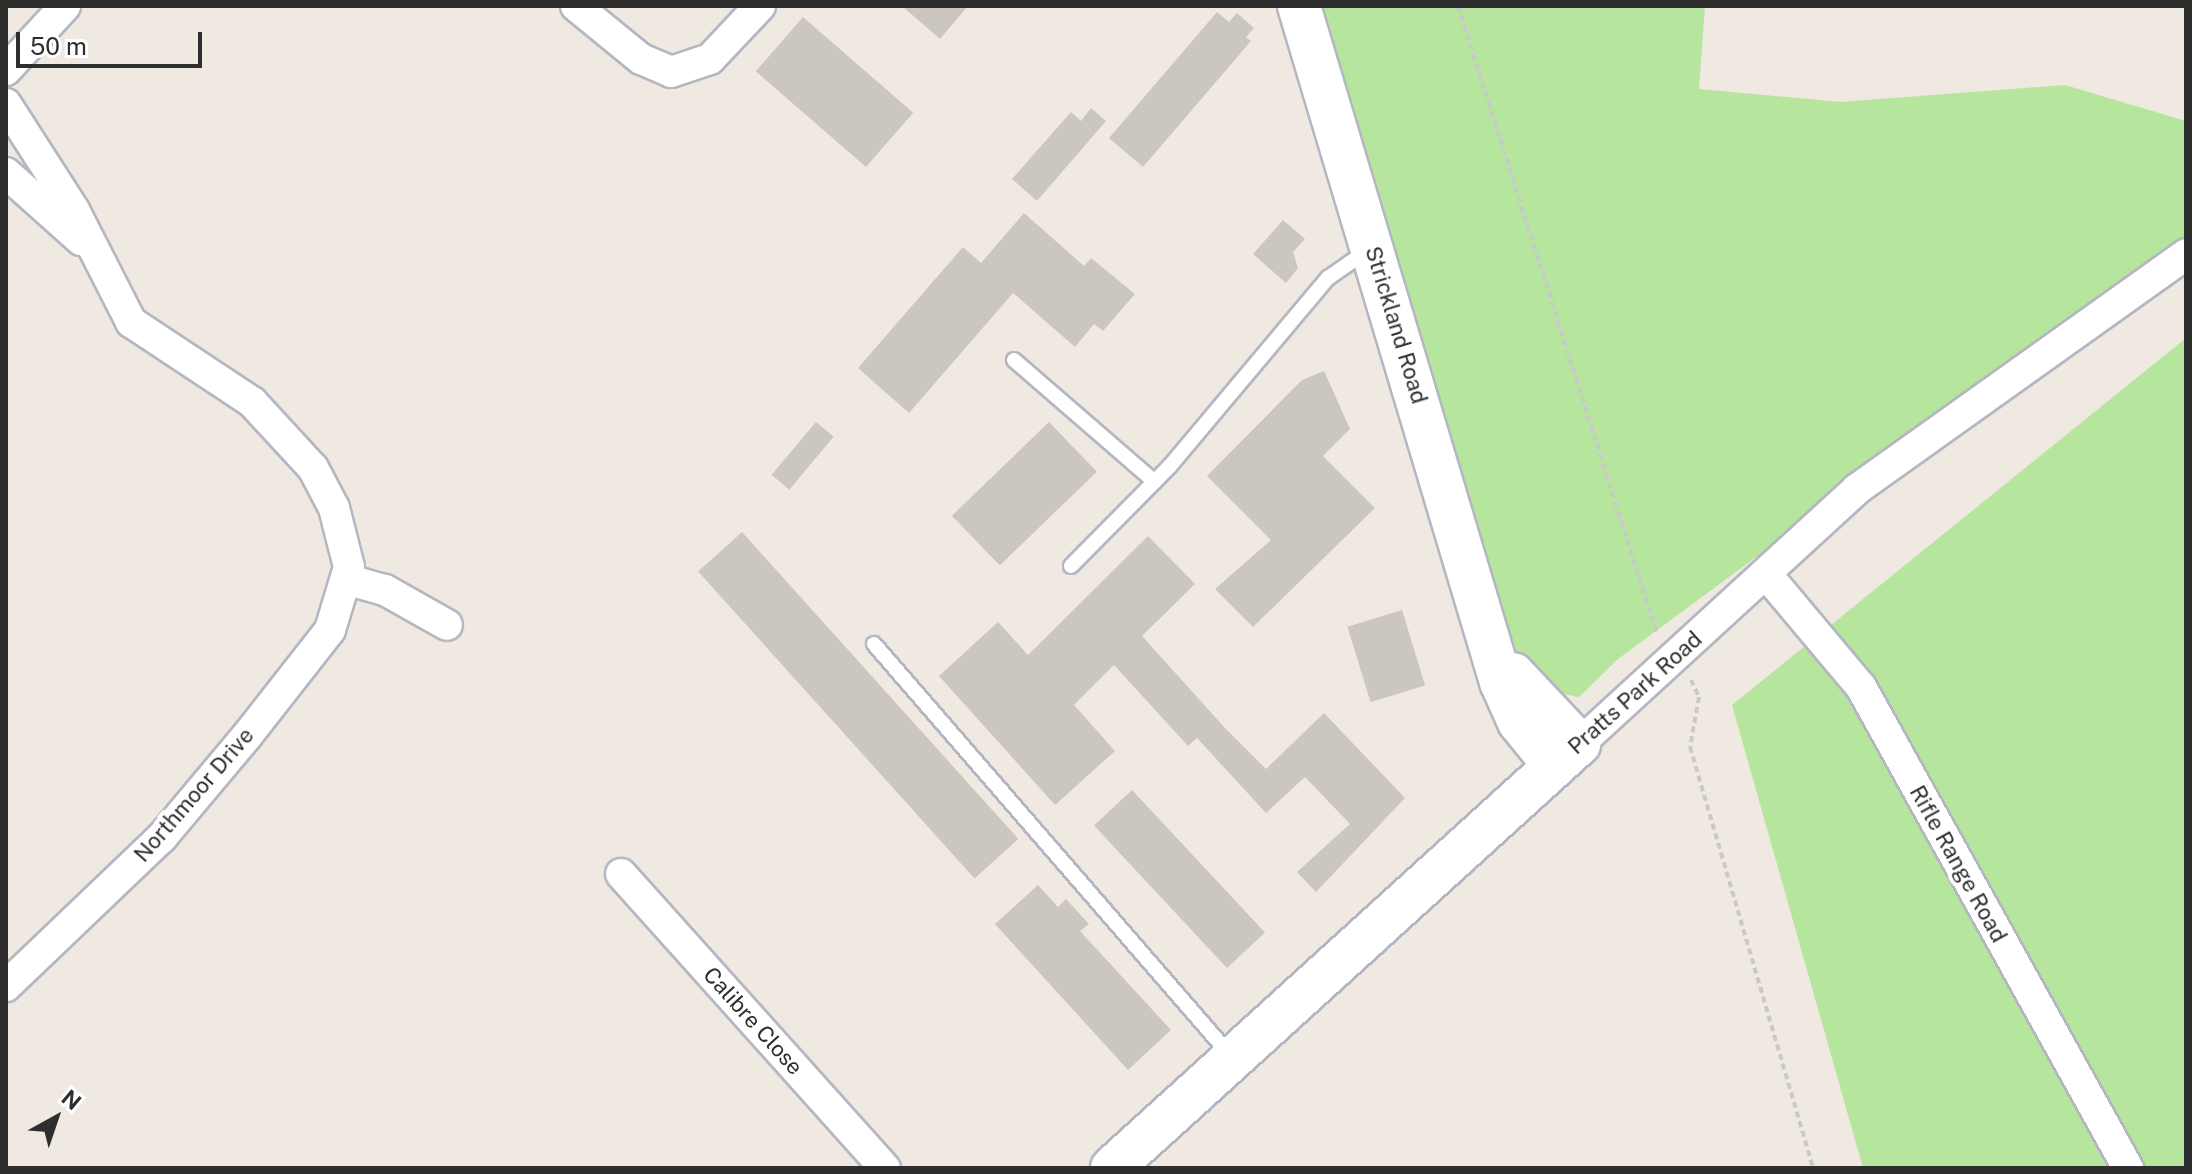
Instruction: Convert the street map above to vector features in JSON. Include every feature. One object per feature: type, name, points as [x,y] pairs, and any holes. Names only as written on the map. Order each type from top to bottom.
[{"type":"street","points":[[6,70],[65,6]]},
{"type":"street","points":[[576,6],[625,48],[656,68],[686,71],[725,47],[760,6]]},
{"type":"street","name":"Strickland Road","points":[[1299,6],[1493,644],[1567,755]]},
{"type":"street","points":[[6,104],[74,210],[88,247],[131,322],[252,402],[300,450],[334,508],[349,580],[374,585],[447,625]]},
{"type":"street","points":[[6,173],[88,247]]},
{"type":"street","name":"Pratts Park Road","points":[[1112,1168],[1767,575],[1857,489],[2186,254]]},
{"type":"street","name":"Rifle Range Road","points":[[1767,575],[1861,687],[2128,1168]]},
{"type":"street","name":"Northmoor Drive","points":[[6,986],[181,816],[320,645],[349,580]]},
{"type":"street","name":"Calibre Close","points":[[621,874],[885,1168]]},
{"type":"lane","points":[[1071,566],[1155,482],[1328,278],[1372,249]]},
{"type":"lane","points":[[1014,360],[1155,482]]},
{"type":"lane","points":[[874,644],[1233,1058]]},
{"type":"path","points":[[1458,6],[1654,628]]},
{"type":"path","points":[[1674,658],[1698,689],[1689,735],[1813,1168]]},
{"type":"green space","points":[[1319,6],[1705,6],[1699,89],[1841,102],[2065,85],[2186,121],[2186,239],[1618,659],[1579,697],[1548,691],[1515,654]]},
{"type":"green space","points":[[2186,338],[2186,1168],[1863,1168],[1732,705]]},
{"type":"building","points":[[902,6],[968,6],[940,39]]},
{"type":"building","points":[[1217,12],[1229,22],[1237,13],[1254,28],[1246,37],[1251,41],[1143,167],[1109,138]]},
{"type":"building","points":[[803,17],[913,113],[866,167],[756,71]]},
{"type":"building","points":[[1091,108],[1106,121],[1037,201],[1012,179],[1071,112],[1081,121]]},
{"type":"building","points":[[1024,213],[1084,266],[1091,258],[1135,294],[1103,331],[1094,324],[1075,347],[1013,293],[909,413],[858,368],[963,247],[981,263]]},
{"type":"building","points":[[1283,220],[1305,239],[1293,252],[1298,268],[1286,283],[1253,254]]},
{"type":"building","points":[[1324,371],[1350,429],[1323,456],[1375,508],[1253,627],[1215,589],[1271,540],[1207,476],[1302,380]]},
{"type":"building","points":[[816,422],[834,437],[789,490],[772,475]]},
{"type":"building","points":[[1049,422],[1097,472],[1000,565],[952,516]]},
{"type":"building","points":[[742,532],[1018,839],[975,878],[698,571]]},
{"type":"building","points":[[1148,536],[1195,584],[1142,636],[1225,728],[1266,769],[1324,713],[1405,798],[1316,892],[1297,872],[1350,824],[1305,777],[1266,813],[1197,738],[1188,746],[1114,665],[1074,705],[1115,751],[1055,805],[939,676],[998,622],[1028,655]]},
{"type":"building","points":[[1402,610],[1425,686],[1371,702],[1347,627]]},
{"type":"building","points":[[1132,790],[1265,933],[1227,968],[1094,825]]},
{"type":"building","points":[[1038,885],[1058,907],[1066,899],[1089,924],[1080,931],[1171,1030],[1128,1070],[995,924]]}]
